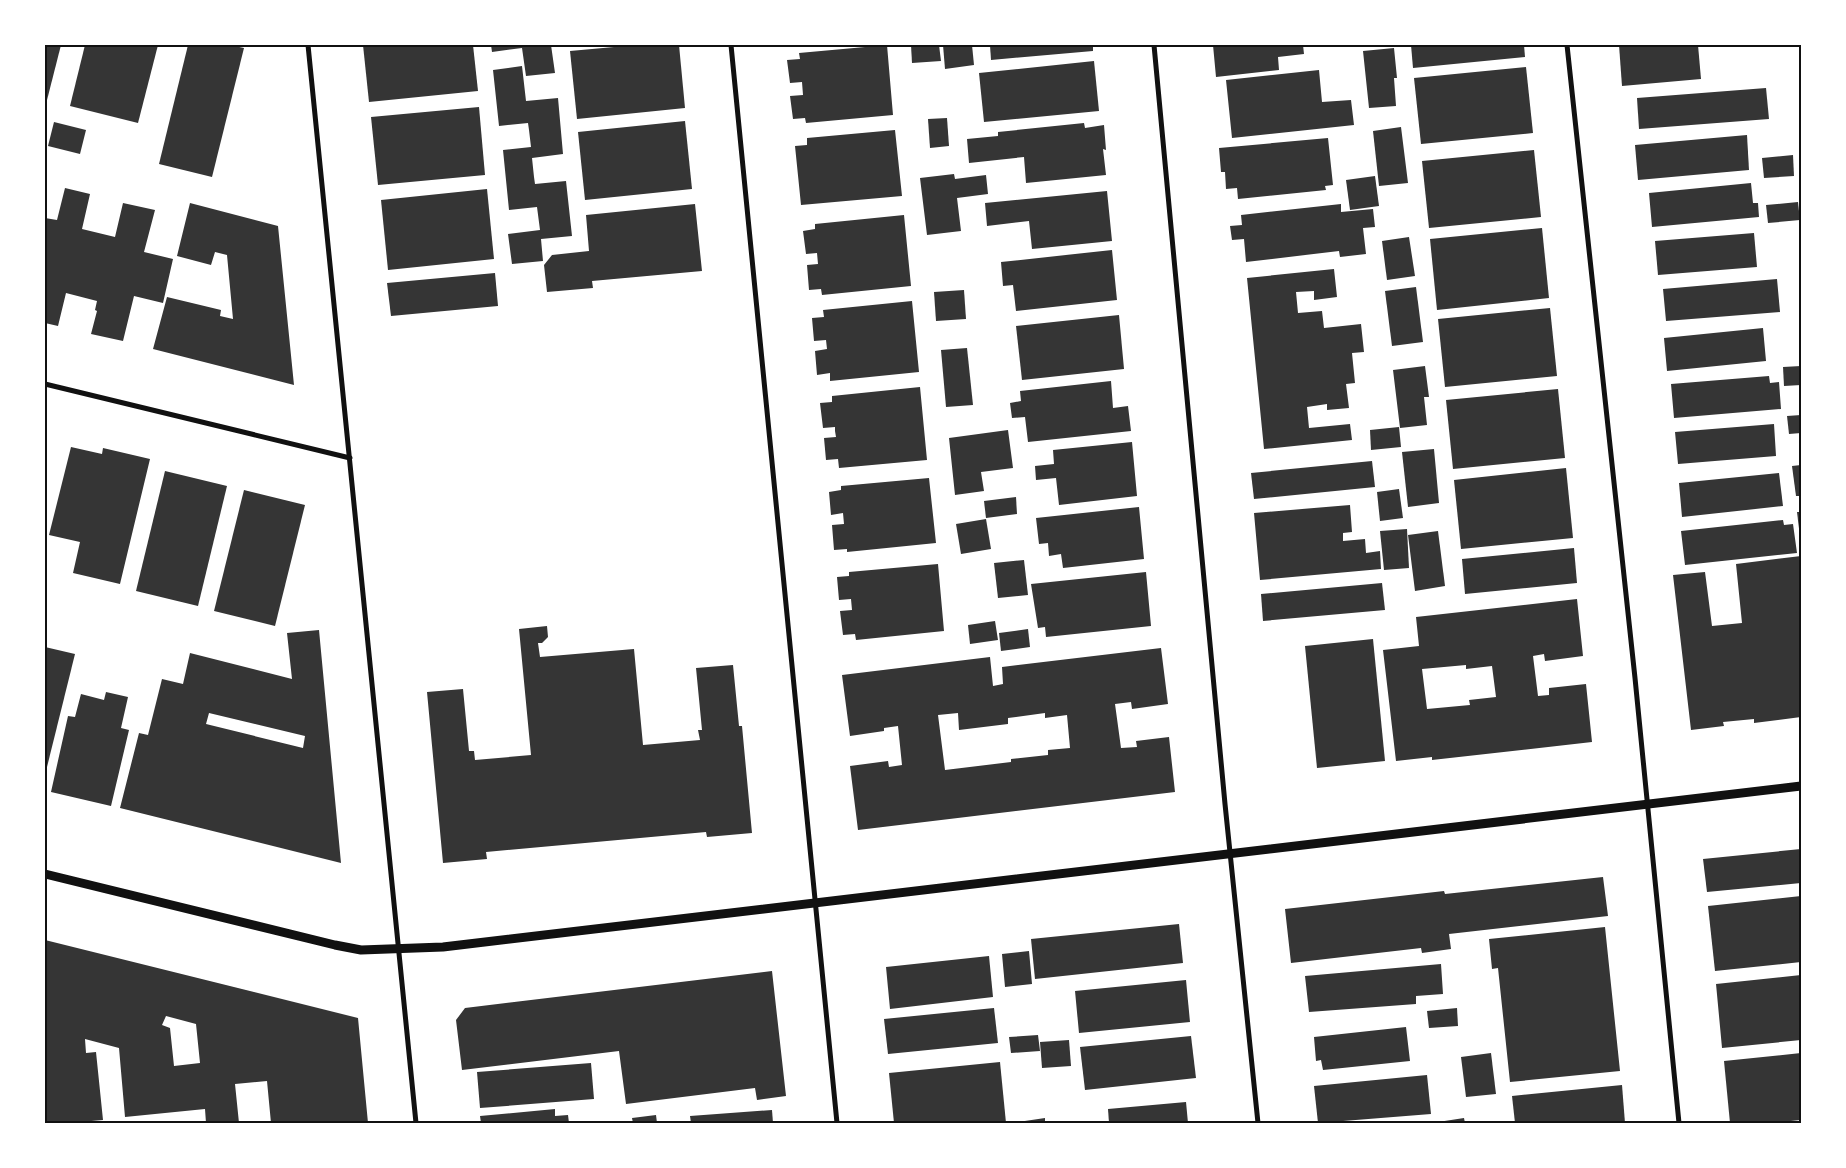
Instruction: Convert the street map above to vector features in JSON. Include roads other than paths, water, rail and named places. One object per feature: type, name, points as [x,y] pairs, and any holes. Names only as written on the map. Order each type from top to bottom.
[{"type":"street","points":[[308,45],[416,1123]]},
{"type":"street","points":[[731,45],[837,1123]]},
{"type":"street","points":[[1154,45],[1230,853],[1258,1123]]},
{"type":"street","points":[[1567,45],[1648,804],[1679,1123]]},
{"type":"street","points":[[45,384],[350,458]]},
{"type":"street","points":[[45,874],[361,950],[443,947],[1801,786]]}]
